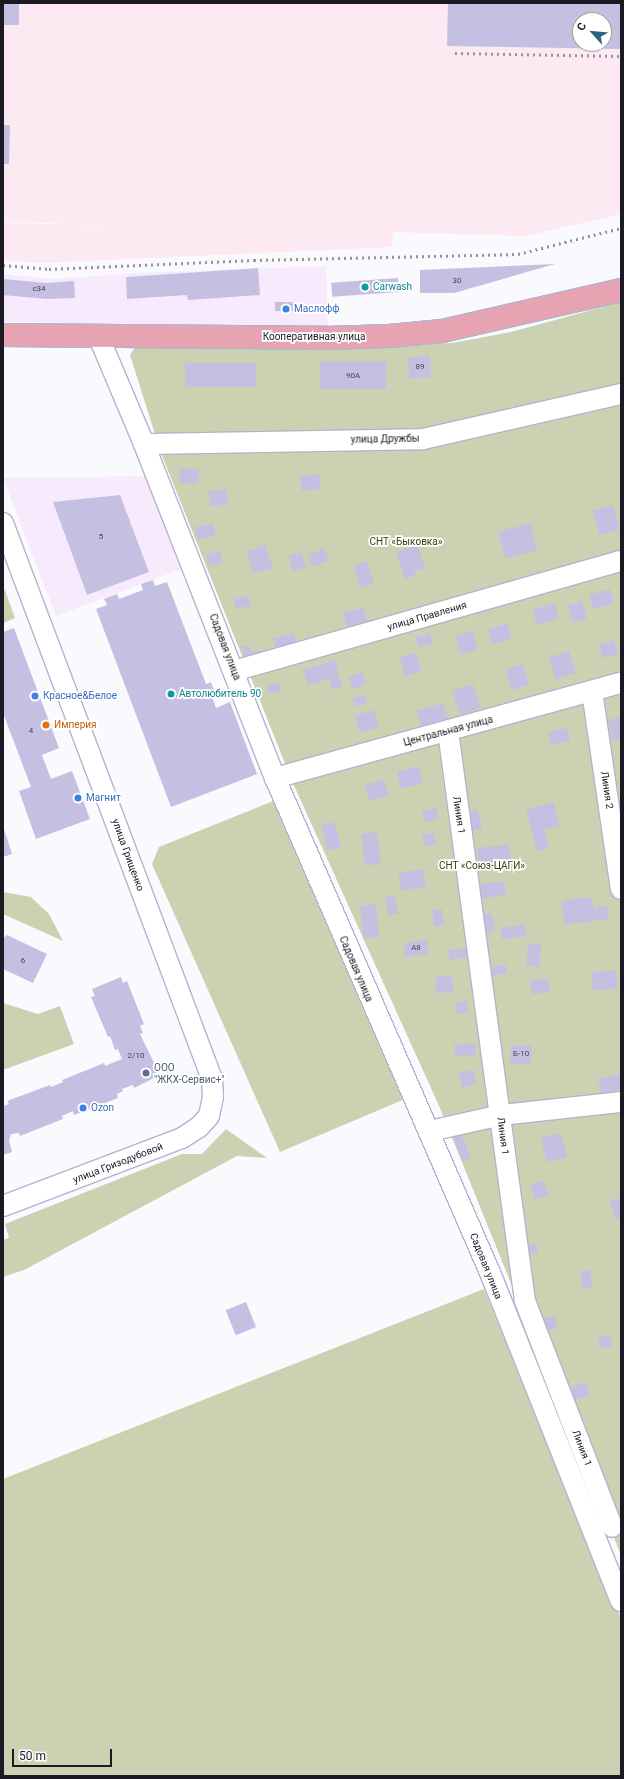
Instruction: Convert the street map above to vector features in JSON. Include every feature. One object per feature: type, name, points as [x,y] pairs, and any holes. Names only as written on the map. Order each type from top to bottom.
[{"type":"main road","name":"Кооперативная улица","points":[[3,335],[326,338],[389,336],[442,331],[621,290]]},
{"type":"street","name":"Садовая улица","points":[[98,335],[144,444],[275,778],[363,985],[430,1131],[490,1275],[621,1601]]},
{"type":"street","name":"улица Дружбы","points":[[144,444],[423,439],[621,394]]},
{"type":"street","name":"улица Грищенко","points":[[3,523],[212,1079],[212,1098]]},
{"type":"street","name":"улица Правления","points":[[234,671],[621,561]]},
{"type":"street","name":"Центральная улица","points":[[275,778],[621,683]]},
{"type":"street","name":"Линия 2","points":[[592,690],[621,889]]},
{"type":"street","name":"Линия 1","points":[[448,731],[525,1301],[612,1527]]},
{"type":"street","name":"улица Гризодубовой","points":[[3,1206],[182,1138],[199,1127],[209,1116],[212,1098]]},
{"type":"street","points":[[430,1131],[501,1115],[621,1102]]},
{"type":"shaded area","points":[[3,3],[621,3],[621,214],[526,236],[393,232],[392,247],[40,263],[3,260],[3,223],[200,227],[3,222]]},
{"type":"shaded area","points":[[326,266],[328,327],[3,322],[3,274],[52,279],[136,273]]},
{"type":"shaded area","points":[[149,476],[187,567],[56,616],[3,478]]},
{"type":"green space","points":[[621,302],[621,1555],[440,1108],[292,781],[161,453],[130,355],[137,344],[312,350],[452,343],[511,332]]},
{"type":"green space","points":[[3,585],[15,618],[3,623]]},
{"type":"green space","points":[[283,797],[412,1096],[280,1152],[152,864],[159,847]]},
{"type":"green space","points":[[3,892],[31,897],[49,914],[63,941],[3,914]]},
{"type":"green space","points":[[3,1003],[38,1014],[60,1006],[74,1044],[3,1070]]},
{"type":"green space","points":[[226,1129],[267,1158],[237,1156],[24,1270],[3,1277],[3,1240],[9,1238],[5,1224],[182,1154],[202,1154]]},
{"type":"green space","points":[[484,1289],[621,1618],[621,1776],[3,1776],[3,1479]]},
{"type":"building","points":[[3,3],[19,3],[19,25],[3,25]]},
{"type":"building","points":[[448,3],[621,3],[621,49],[612,49],[612,12],[572,12],[572,48],[447,46]]},
{"type":"building","points":[[3,125],[10,125],[9,164],[3,164]]},
{"type":"building","points":[[555,264],[454,293],[420,293],[420,270]]},
{"type":"building","points":[[258,268],[260,295],[188,300],[187,295],[127,299],[126,277]]},
{"type":"building","name":"Carwash","points":[[398,278],[399,292],[332,297],[331,283]]},
{"type":"building","points":[[3,279],[47,283],[74,281],[75,298],[46,299],[3,295]]},
{"type":"building","points":[[275,302],[296,302],[296,311],[275,311]]},
{"type":"building","points":[[430,356],[431,377],[409,378],[408,357]]},
{"type":"building","points":[[320,361],[386,361],[386,389],[320,389]]},
{"type":"building","points":[[185,363],[256,363],[256,387],[185,387]]},
{"type":"building","points":[[180,468],[199,469],[198,484],[179,483]]},
{"type":"building","points":[[319,474],[321,489],[302,491],[300,477]]},
{"type":"building","points":[[226,489],[228,504],[210,506],[208,492]]},
{"type":"building","points":[[120,495],[149,572],[87,595],[53,502]]},
{"type":"building","points":[[613,505],[620,529],[600,535],[593,511]]},
{"type":"building","points":[[213,523],[216,536],[197,540],[194,527]]},
{"type":"building","points":[[530,523],[537,550],[505,559],[498,532]]},
{"type":"building","points":[[417,544],[425,568],[414,571],[416,575],[405,579],[396,552]]},
{"type":"building","points":[[265,545],[273,568],[254,574],[246,552]]},
{"type":"building","points":[[324,548],[329,560],[313,567],[307,555]]},
{"type":"building","points":[[220,551],[223,563],[209,566],[206,554]]},
{"type":"building","points":[[302,552],[306,568],[292,571],[288,555]]},
{"type":"building","points":[[367,561],[374,584],[361,588],[354,565]]},
{"type":"building","name":"Автолюбитель 90","points":[[153,580],[155,586],[167,582],[206,684],[211,682],[215,693],[211,694],[216,708],[230,702],[257,774],[171,807],[96,609],[107,605],[104,599],[117,594],[119,599],[143,590],[141,584]]},
{"type":"building","points":[[610,589],[614,603],[593,609],[589,595]]},
{"type":"building","points":[[249,596],[251,606],[236,609],[234,599]]},
{"type":"building","points":[[582,601],[587,618],[573,622],[568,605]]},
{"type":"building","points":[[554,603],[559,618],[537,625],[532,610]]},
{"type":"building","points":[[363,607],[369,627],[349,633],[343,613]]},
{"type":"building","points":[[507,623],[512,638],[492,645],[487,629]]},
{"type":"building","points":[[14,628],[59,748],[42,755],[51,779],[72,771],[90,819],[36,839],[19,791],[31,787],[3,713],[3,632]]},
{"type":"building","points":[[472,631],[478,649],[461,655],[455,637]]},
{"type":"building","points":[[294,633],[297,644],[276,649],[273,639]]},
{"type":"building","points":[[430,633],[433,644],[418,648],[416,637]]},
{"type":"building","points":[[614,640],[618,653],[603,658],[599,645]]},
{"type":"building","points":[[249,645],[252,652],[261,650],[264,660],[247,666],[241,647]]},
{"type":"building","points":[[569,651],[576,673],[556,679],[549,657]]},
{"type":"building","points":[[416,653],[421,671],[405,676],[400,658]]},
{"type":"building","points":[[335,660],[342,687],[332,690],[329,679],[308,686],[303,670]]},
{"type":"building","points":[[523,664],[529,685],[512,690],[506,669]]},
{"type":"building","points":[[362,672],[366,684],[353,689],[349,676]]},
{"type":"building","points":[[279,682],[282,691],[269,695],[267,686]]},
{"type":"building","points":[[473,684],[481,708],[460,715],[452,691]]},
{"type":"building","points":[[364,694],[367,702],[355,707],[352,699]]},
{"type":"building","points":[[443,703],[448,719],[421,727],[416,711]]},
{"type":"building","points":[[374,710],[379,727],[360,733],[355,716]]},
{"type":"building","points":[[621,717],[621,739],[613,741],[608,720]]},
{"type":"building","points":[[567,728],[570,741],[551,745],[548,732]]},
{"type":"building","points":[[419,766],[423,784],[401,789],[397,771]]},
{"type":"building","points":[[384,779],[389,795],[370,801],[365,785]]},
{"type":"building","points":[[554,802],[559,826],[544,829],[549,848],[537,851],[526,809]]},
{"type":"building","points":[[436,808],[439,819],[424,823],[422,812]]},
{"type":"building","points":[[478,810],[482,829],[466,832],[462,813]]},
{"type":"building","points":[[335,822],[341,847],[327,850],[321,825]]},
{"type":"building","points":[[3,826],[12,854],[3,857]]},
{"type":"building","points":[[377,832],[381,864],[365,866],[361,834]]},
{"type":"building","points":[[433,832],[436,845],[425,847],[422,834]]},
{"type":"building","points":[[509,844],[512,867],[480,871],[477,848]]},
{"type":"building","points":[[423,869],[426,887],[401,891],[398,873]]},
{"type":"building","points":[[504,881],[506,895],[482,898],[480,884]]},
{"type":"building","points":[[395,896],[398,914],[388,915],[385,898]]},
{"type":"building","points":[[592,897],[594,908],[607,906],[609,919],[565,925],[561,901]]},
{"type":"building","points":[[376,904],[379,937],[363,938],[360,905]]},
{"type":"building","points":[[442,909],[444,925],[434,926],[432,910]]},
{"type":"building","points":[[492,913],[495,931],[484,932],[481,915]]},
{"type":"building","points":[[525,924],[527,936],[502,940],[500,928]]},
{"type":"building","points":[[7,935],[47,954],[33,983],[3,969],[3,939]]},
{"type":"building","points":[[427,940],[429,954],[405,957],[403,943]]},
{"type":"building","points":[[528,943],[541,944],[539,967],[526,966]]},
{"type":"building","points":[[466,948],[467,958],[449,960],[448,950]]},
{"type":"building","points":[[505,964],[507,973],[488,977],[486,968]]},
{"type":"building","points":[[616,970],[618,988],[593,991],[591,973]]},
{"type":"building","points":[[452,976],[453,992],[436,993],[435,977]]},
{"type":"building","points":[[121,977],[123,983],[127,981],[144,1024],[140,1026],[143,1033],[140,1034],[157,1069],[156,1077],[134,1088],[133,1085],[122,1089],[123,1091],[117,1094],[118,1098],[74,1115],[73,1111],[62,1116],[63,1119],[20,1136],[19,1133],[11,1134],[9,1141],[12,1152],[3,1155],[3,1106],[9,1104],[7,1101],[50,1085],[51,1087],[63,1082],[62,1080],[104,1063],[105,1066],[122,1059],[118,1049],[115,1050],[110,1036],[108,1037],[91,997],[95,996],[92,989]]},
{"type":"building","points":[[548,978],[550,992],[532,994],[530,981]]},
{"type":"building","points":[[467,1001],[468,1013],[457,1015],[455,1002]]},
{"type":"building","points":[[475,1043],[476,1055],[455,1057],[454,1045]]},
{"type":"building","points":[[511,1045],[532,1046],[531,1064],[510,1063]]},
{"type":"building","points":[[472,1069],[477,1083],[463,1088],[458,1074]]},
{"type":"building","points":[[621,1073],[621,1089],[602,1094],[598,1079]]},
{"type":"building","points":[[461,1133],[471,1158],[463,1161],[453,1136]]},
{"type":"building","points":[[561,1133],[567,1157],[547,1162],[541,1138]]},
{"type":"building","points":[[544,1181],[548,1195],[535,1199],[531,1185]]},
{"type":"building","points":[[621,1198],[621,1217],[615,1219],[610,1200]]},
{"type":"building","points":[[537,1244],[538,1252],[524,1254],[523,1246]]},
{"type":"building","points":[[590,1270],[593,1288],[583,1289],[580,1272]]},
{"type":"building","points":[[246,1302],[256,1327],[236,1335],[226,1310]]},
{"type":"building","points":[[555,1316],[557,1329],[542,1331],[540,1318]]},
{"type":"building","points":[[610,1335],[613,1346],[600,1349],[597,1338]]},
{"type":"building","points":[[587,1383],[590,1397],[574,1400],[571,1386]]},
{"type":"railway","points":[[455,53],[621,56]]},
{"type":"railway","points":[[3,265],[49,269],[254,260],[518,254],[621,228]]},
{"type":"place","name":"Carwash","points":[[365,287]]},
{"type":"place","name":"Маслофф","points":[[286,309]]},
{"type":"place","name":"Автолюбитель 90","points":[[171,694]]},
{"type":"place","name":"Красное&Белое","points":[[35,696]]},
{"type":"place","name":"Империя","points":[[46,725]]},
{"type":"place","name":"Магнит","points":[[78,798]]},
{"type":"place","name":"ООО \"ЖКХ-Сервис+\"","points":[[146,1073]]},
{"type":"place","name":"Ozon","points":[[83,1108]]},
{"type":"park label","name":"СНТ «Быковка»","points":[[406,542]]},
{"type":"park label","name":"СНТ «Союз-ЦАГИ»","points":[[482,866]]}]
